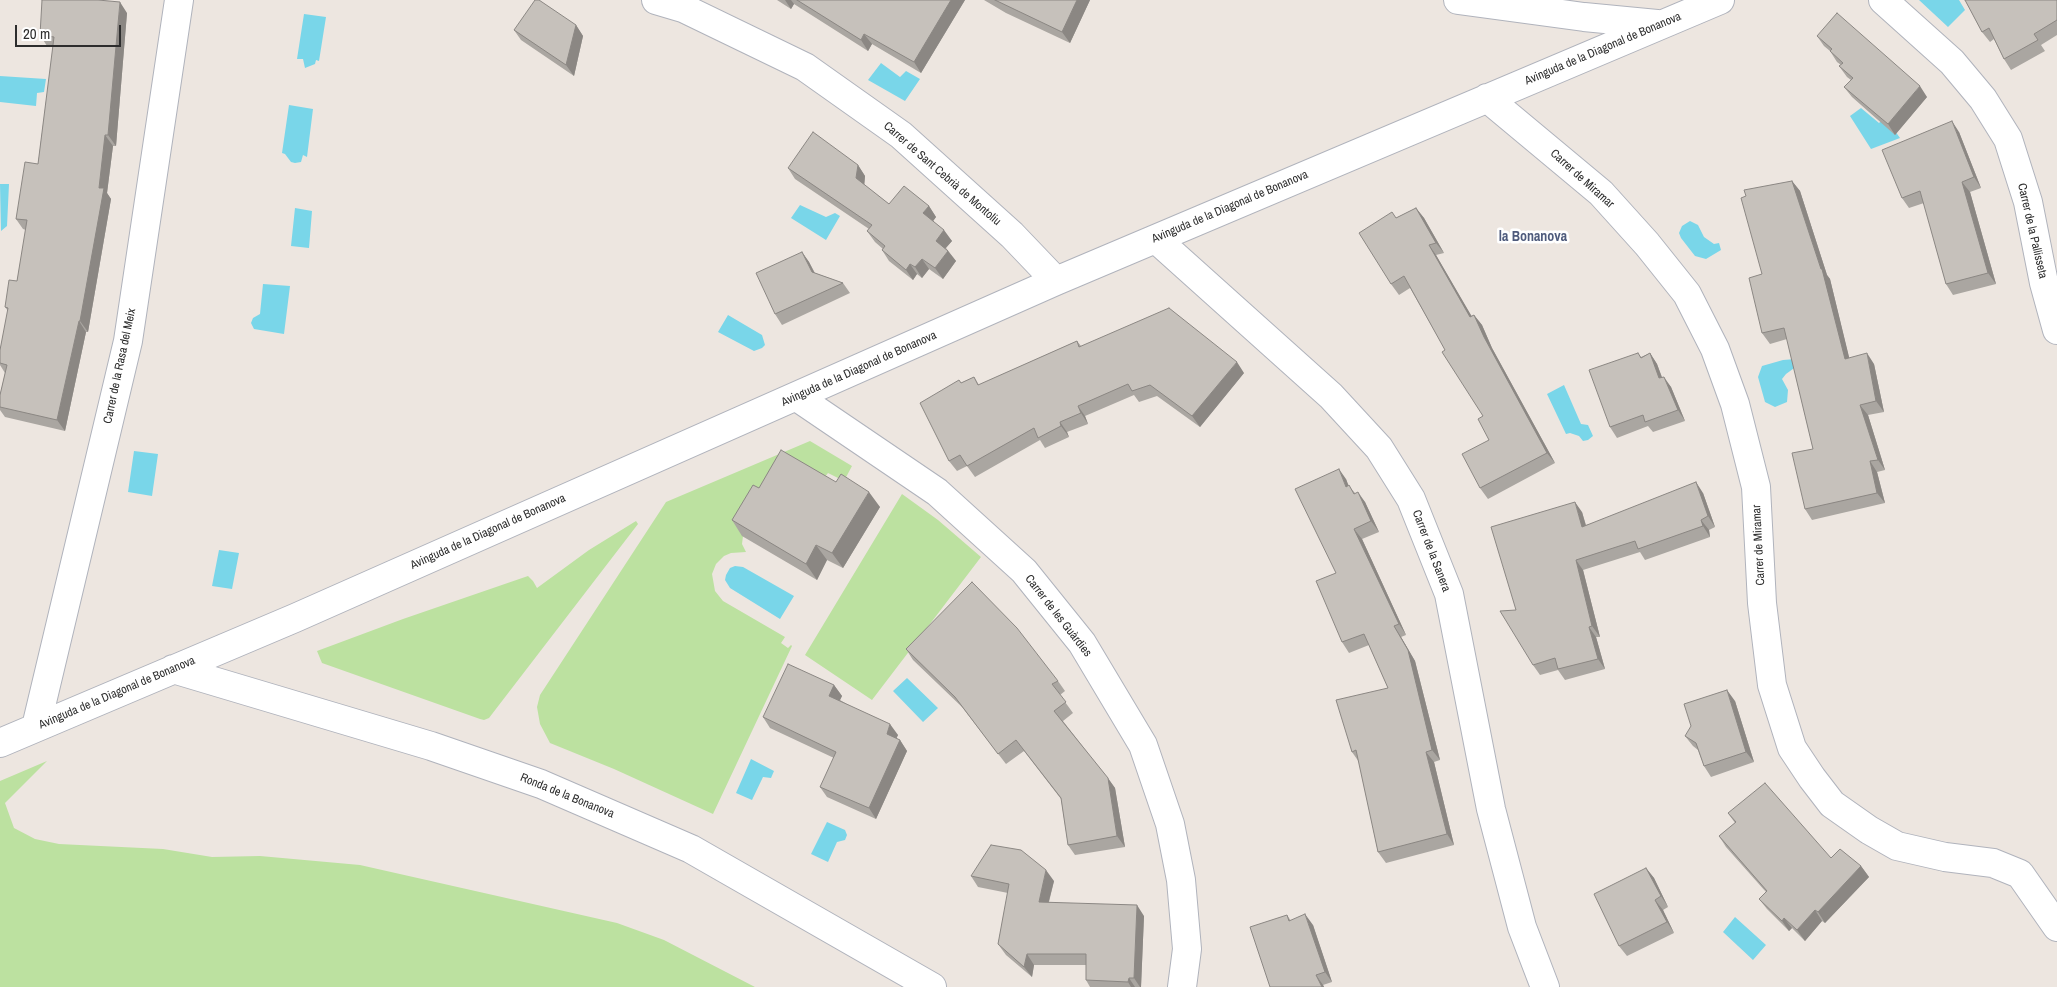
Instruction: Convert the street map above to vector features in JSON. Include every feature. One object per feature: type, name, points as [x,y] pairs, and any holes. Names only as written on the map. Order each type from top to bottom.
[{"type":"street","name":"Carrer de la Rasa del Meix","points":[[36,727],[128,341],[179,0]]},
{"type":"street","name":"Carrer de Sant Cebrià de Montoliu","points":[[656,0],[683,8],[805,67],[901,135],[1012,235],[1056,281]]},
{"type":"street","points":[[1458,0],[1584,17],[1661,24]]},
{"type":"street","name":"Avinguda de la Diagonal de Bonanova","points":[[0,743],[797,397],[1056,281],[1720,0]]},
{"type":"street","name":"Carrer de la Pallisseta","points":[[1883,0],[1952,62],[1983,98],[2008,139],[2028,202],[2044,283],[2057,330]]},
{"type":"street","name":"Carrer de Miramar","points":[[1487,98],[1601,193],[1647,244],[1687,294],[1715,349],[1735,404],[1756,487],[1762,603],[1772,685],[1792,748],[1812,778],[1832,804],[1869,830],[1897,846],[1945,858],[1993,863],[2020,874],[2057,927]]},
{"type":"street","name":"Carrer de la Sanera","points":[[1156,239],[1332,396],[1379,448],[1411,499],[1449,594],[1491,809],[1522,927],[1545,987]]},
{"type":"street","name":"Carrer de les Guàrdies","points":[[797,397],[937,492],[1024,571],[1082,643],[1143,745],[1170,824],[1181,880],[1187,949],[1182,987]]},
{"type":"street","name":"Ronda de la Bonanova","points":[[173,669],[422,743],[541,784],[691,849],[932,987]]},
{"type":"green space","points":[[810,441],[852,466],[844,481],[828,473],[821,482],[743,536],[742,544],[746,552],[731,553],[724,556],[716,564],[712,574],[715,591],[723,601],[785,637],[781,643],[788,648],[792,646],[713,814],[614,769],[550,743],[540,724],[537,707],[540,695],[666,502]]},
{"type":"green space","points":[[902,494],[938,520],[981,557],[872,700],[805,655]]},
{"type":"green space","points":[[636,521],[638,524],[489,718],[480,719],[322,663],[317,651],[403,619],[528,576],[537,588],[589,550]]},
{"type":"green space","points":[[47,761],[5,803],[14,828],[35,839],[59,844],[163,849],[212,857],[260,856],[360,865],[617,923],[664,940],[755,987],[0,987],[0,781]]},
{"type":"water","points":[[1919,0],[1959,0],[1965,10],[1948,27]]},
{"type":"water","points":[[304,14],[326,17],[319,61],[316,60],[315,64],[305,68],[303,59],[297,59]]},
{"type":"water","points":[[881,63],[900,77],[906,71],[920,79],[905,101],[868,80]]},
{"type":"water","points":[[0,76],[46,79],[44,92],[37,93],[36,106],[0,102]]},
{"type":"water","points":[[289,105],[313,109],[307,157],[303,155],[301,162],[295,163],[291,162],[282,153]]},
{"type":"water","points":[[1861,108],[1879,123],[1885,117],[1900,138],[1871,149],[1850,116]]},
{"type":"water","points":[[0,184],[9,184],[7,226],[1,231]]},
{"type":"water","points":[[800,205],[826,217],[835,213],[840,216],[826,240],[791,218]]},
{"type":"water","points":[[295,208],[312,211],[309,248],[291,246]]},
{"type":"water","points":[[1690,221],[1698,225],[1704,237],[1714,244],[1719,243],[1721,250],[1706,259],[1695,256],[1679,233],[1682,226]]},
{"type":"water","points":[[263,284],[290,286],[284,334],[254,329],[251,323],[253,318],[260,314]]},
{"type":"water","points":[[728,315],[762,335],[765,345],[754,351],[718,332]]},
{"type":"water","points":[[1796,359],[1797,366],[1782,379],[1788,390],[1787,402],[1775,407],[1765,402],[1758,377],[1762,366],[1783,360]]},
{"type":"water","points":[[1564,385],[1581,424],[1588,425],[1593,436],[1588,440],[1583,441],[1579,436],[1570,433],[1566,434],[1547,394]]},
{"type":"water","points":[[134,451],[158,454],[152,496],[128,492]]},
{"type":"water","points":[[219,550],[239,553],[232,589],[212,586]]},
{"type":"water","points":[[735,566],[743,567],[794,596],[780,619],[730,588],[725,580],[726,575],[730,568]]},
{"type":"water","points":[[907,678],[938,708],[923,722],[893,691]]},
{"type":"water","points":[[751,759],[774,771],[771,778],[763,777],[752,800],[736,793]]},
{"type":"water","points":[[827,822],[845,830],[847,835],[845,840],[837,842],[828,862],[811,854]]},
{"type":"water","points":[[1735,917],[1766,945],[1753,960],[1723,932]]},
{"type":"building","points":[[42,0],[120,2],[108,135],[105,135],[99,188],[104,188],[80,321],[57,420],[0,407],[0,395],[7,365],[0,363],[0,350],[8,308],[5,307],[9,280],[17,281],[27,220],[16,219],[25,162],[38,164],[54,37],[40,35]]},
{"type":"building","points":[[535,0],[539,0],[576,25],[566,65],[514,30]]},
{"type":"building","points":[[797,0],[951,0],[914,62],[864,34],[861,40]]},
{"type":"building","points":[[995,0],[1077,0],[1062,32]]},
{"type":"building","points":[[1965,0],[2057,0],[2057,20],[2034,34],[2038,40],[2004,59],[1989,28],[1982,32]]},
{"type":"building","points":[[1837,13],[1920,86],[1888,124],[1844,87],[1853,78],[1839,66],[1843,63],[1830,51],[1832,49],[1817,36]]},
{"type":"building","points":[[1952,121],[1974,177],[1962,182],[1988,273],[1946,284],[1920,191],[1902,198],[1882,150]]},
{"type":"building","points":[[813,132],[858,165],[856,178],[889,204],[904,186],[929,206],[923,213],[944,230],[936,241],[948,251],[935,268],[922,259],[915,267],[910,264],[906,270],[882,250],[885,246],[867,231],[872,225],[788,168]]},
{"type":"building","points":[[1792,181],[1822,269],[1845,359],[1867,353],[1876,401],[1860,405],[1878,460],[1870,461],[1877,493],[1805,509],[1792,453],[1813,449],[1784,328],[1762,333],[1749,278],[1762,274],[1741,198],[1746,196],[1744,190]]},
{"type":"building","points":[[1416,208],[1436,243],[1429,245],[1470,317],[1474,315],[1547,453],[1480,488],[1462,454],[1489,440],[1478,419],[1483,416],[1442,352],[1445,350],[1404,276],[1391,284],[1359,233],[1392,212],[1396,218]]},
{"type":"building","points":[[802,252],[812,272],[843,283],[775,314],[756,273]]},
{"type":"building","points":[[1169,308],[1237,362],[1192,416],[1150,385],[1132,391],[1128,384],[1078,406],[1081,413],[1060,422],[1061,426],[1038,438],[1034,428],[967,466],[960,455],[949,461],[920,403],[959,380],[961,383],[974,377],[978,385],[1077,341],[1079,347]]},
{"type":"building","points":[[1638,353],[1641,358],[1650,353],[1659,378],[1664,377],[1678,410],[1645,422],[1643,415],[1610,427],[1589,370]]},
{"type":"building","points":[[781,450],[836,482],[841,474],[869,492],[832,553],[816,545],[806,564],[732,520],[753,485],[759,488]]},
{"type":"building","points":[[1339,469],[1346,487],[1349,485],[1354,494],[1358,492],[1371,521],[1354,529],[1399,624],[1394,626],[1408,650],[1432,750],[1426,752],[1447,834],[1378,852],[1356,750],[1352,752],[1336,700],[1388,688],[1364,634],[1342,642],[1316,581],[1336,573],[1295,489]]},
{"type":"building","points":[[1696,482],[1708,516],[1701,520],[1703,526],[1638,549],[1635,541],[1576,560],[1592,626],[1589,627],[1598,659],[1558,669],[1555,658],[1533,665],[1500,611],[1516,610],[1491,527],[1575,502],[1582,527]]},
{"type":"building","points":[[972,582],[1017,628],[1058,681],[1052,684],[1066,702],[1054,711],[1108,778],[1117,836],[1068,845],[1061,798],[1016,740],[998,754],[955,697],[906,649]]},
{"type":"building","points":[[788,664],[834,685],[829,696],[890,724],[887,734],[900,740],[869,808],[820,787],[836,752],[763,717]]},
{"type":"building","points":[[1727,690],[1746,752],[1704,766],[1696,743],[1685,736],[1691,726],[1684,704]]},
{"type":"building","points":[[1765,783],[1831,858],[1840,849],[1861,866],[1818,912],[1815,910],[1797,930],[1784,918],[1782,921],[1759,899],[1767,891],[1719,836],[1736,822],[1728,813]]},
{"type":"building","points":[[991,845],[1021,850],[1046,870],[1039,902],[1137,905],[1134,978],[1129,978],[1128,982],[1086,980],[1086,954],[1027,954],[1024,967],[998,944],[1009,884],[971,876]]},
{"type":"building","points":[[1646,868],[1661,896],[1655,900],[1667,922],[1619,946],[1594,894]]},
{"type":"building","points":[[1305,914],[1325,972],[1316,975],[1322,987],[1270,987],[1250,927],[1287,915],[1289,921]]},
{"type":"district","name":"la Bonanova","points":[[1533,237]]}]
